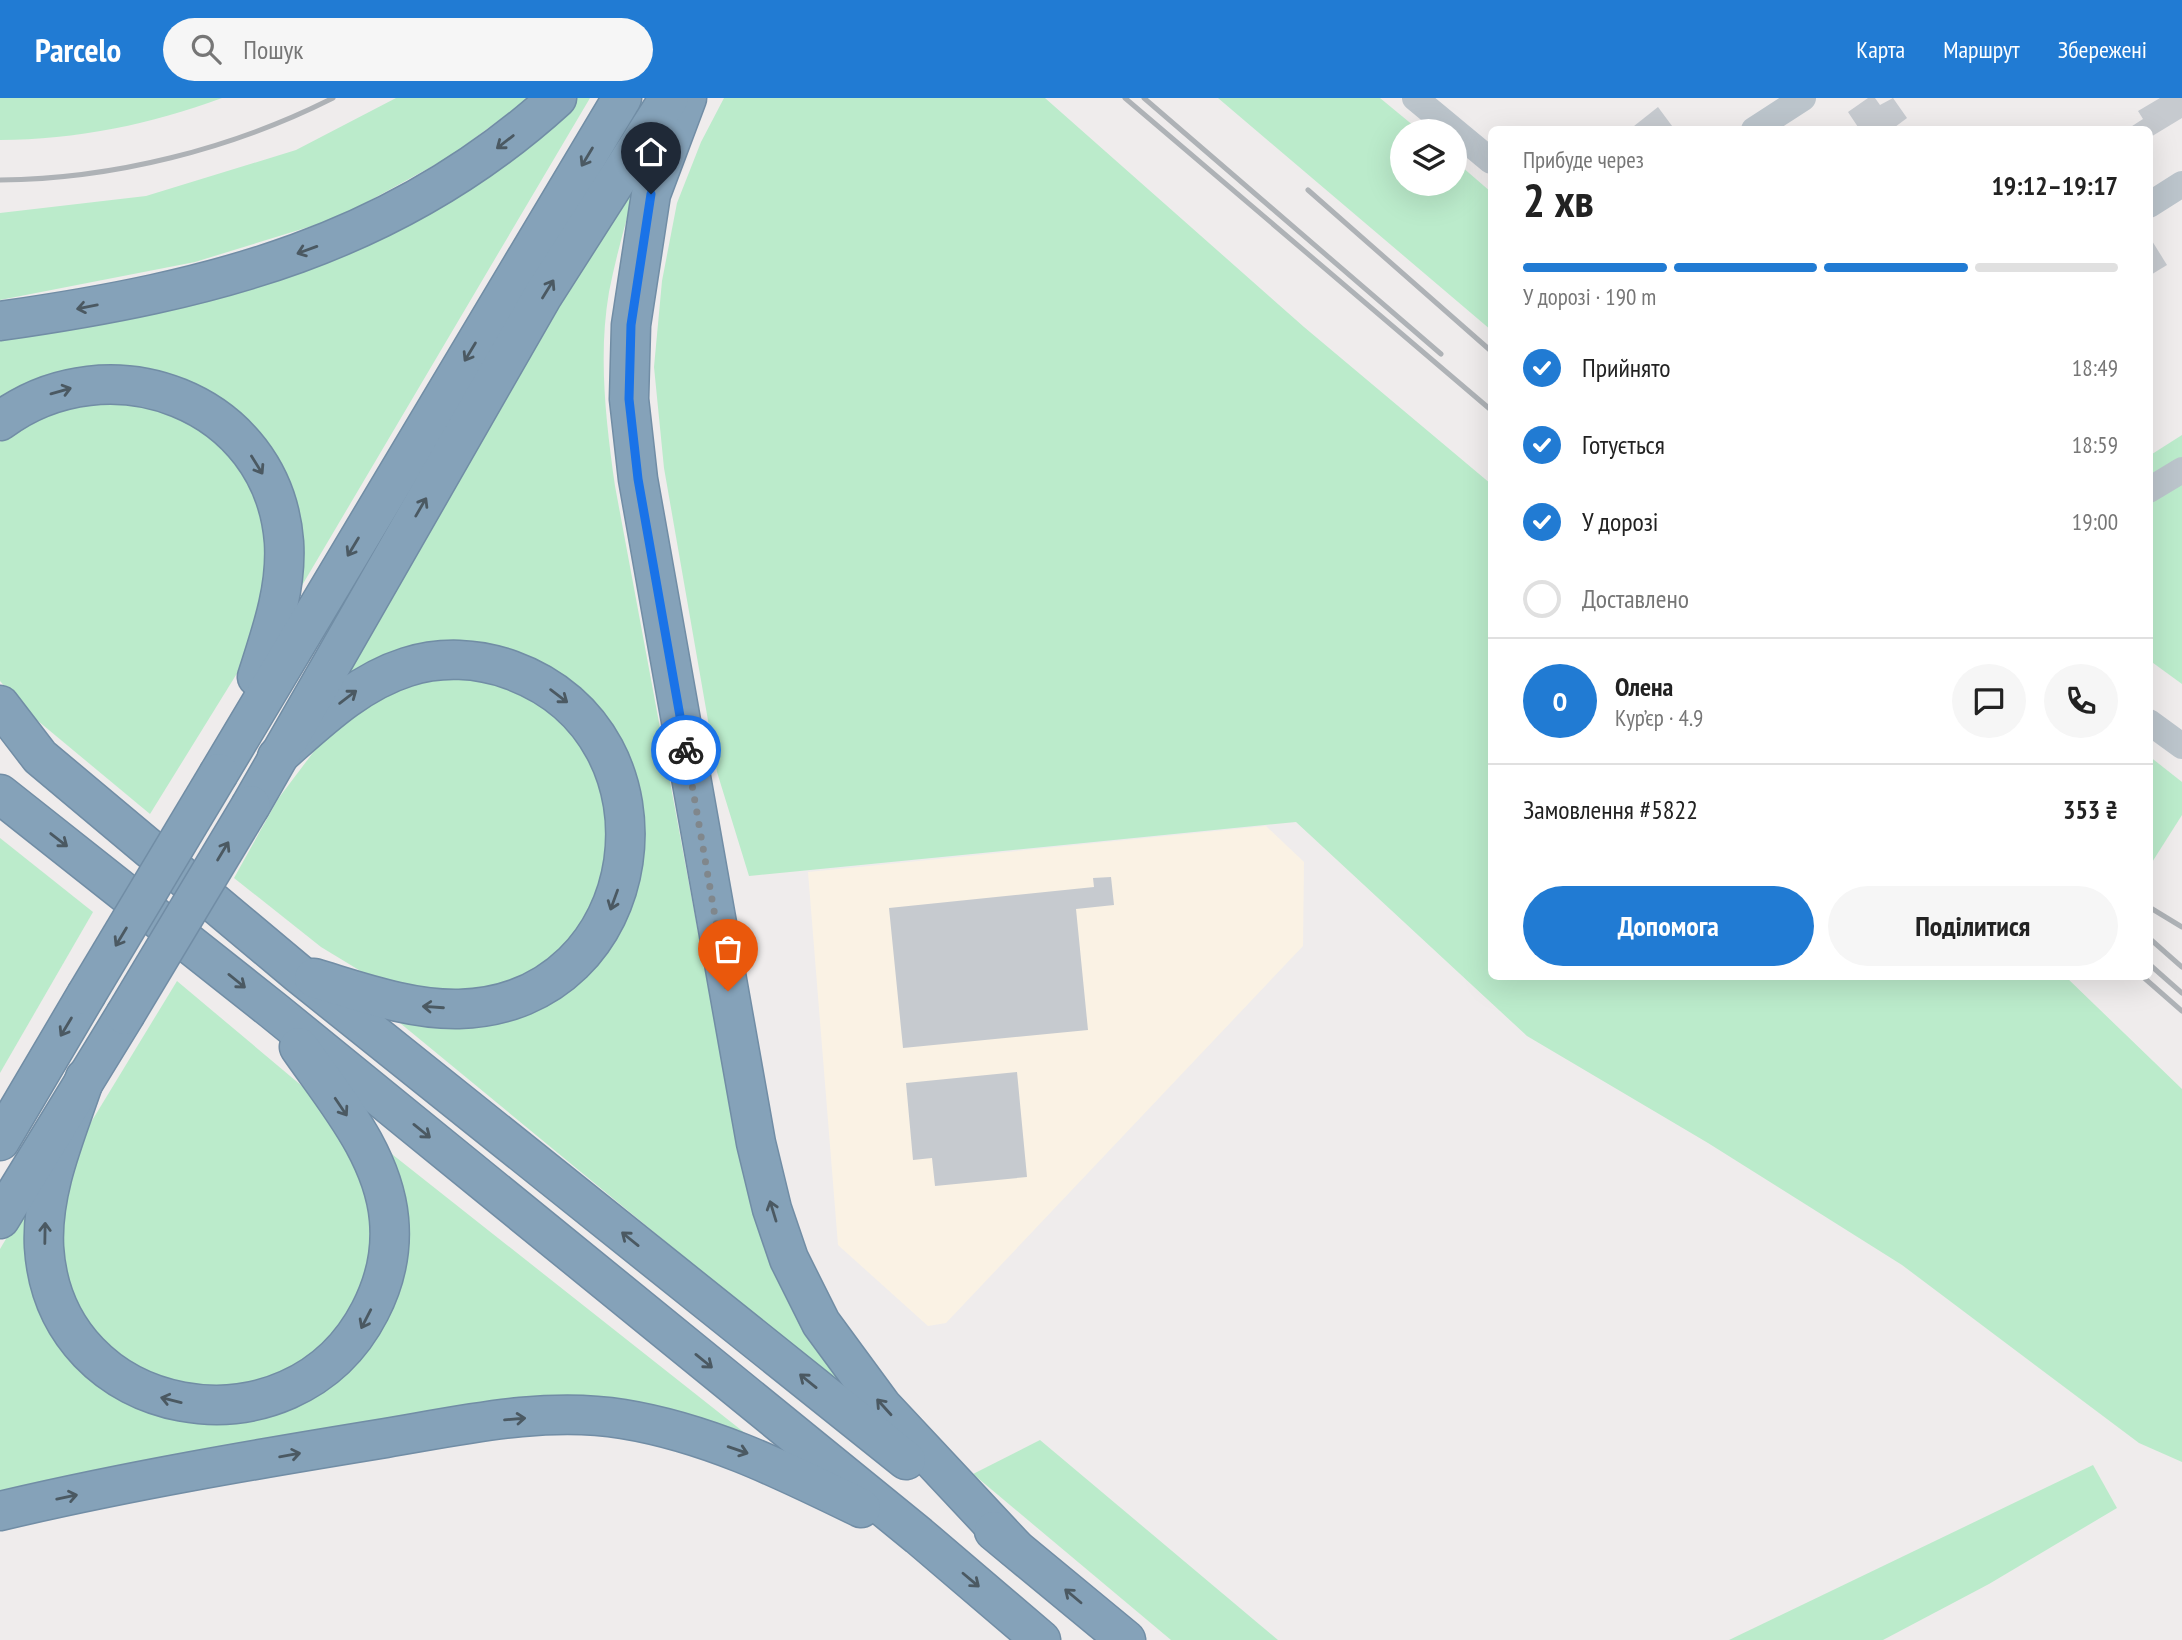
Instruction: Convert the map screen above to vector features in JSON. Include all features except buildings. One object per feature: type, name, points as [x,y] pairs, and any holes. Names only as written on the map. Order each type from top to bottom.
[{"type":"highway","points":[[0,321],[155,294],[262,266],[353,234],[420,200],[473,167],[557,98]]},
{"type":"highway","points":[[0,1141],[622,98]]},
{"type":"highway","points":[[0,1219],[251,805],[542,297],[669,98]]},
{"type":"highway","points":[[687,98],[651,194],[631,325],[629,399],[641,492],[756,1143],[772,1209],[789,1259],[821,1323],[882,1406],[1014,1547]]},
{"type":"highway","points":[[0,421],[31,402],[61,390],[96,383],[132,384],[169,393],[205,410],[237,436],[261,468],[276,503],[284,541],[283,583],[273,628],[228,757]]},
{"type":"highway","points":[[277,757],[360,688],[406,667],[443,659],[491,663],[526,676],[561,695],[595,731],[612,764],[624,801],[627,838],[622,878],[607,918],[587,948],[559,975],[527,993],[493,1004],[460,1009],[421,1006],[299,974]]},
{"type":"highway","points":[[0,705],[40,757],[299,974],[1014,1547],[1126,1640]]},
{"type":"highway","points":[[3,796],[274,1011],[919,1536],[1041,1640]]},
{"type":"highway","points":[[85,1078],[53,1174],[45,1214],[48,1274],[58,1306],[71,1330],[107,1368],[155,1396],[182,1403],[213,1406],[244,1404],[275,1396],[308,1381],[337,1359],[360,1331],[379,1290],[390,1243],[389,1216],[373,1161],[340,1105],[274,1011]]},
{"type":"highway","points":[[0,1110],[47,1059]]},
{"type":"highway","points":[[0,1511],[347,1444],[515,1419],[565,1416],[620,1418],[688,1433],[749,1453],[919,1536]]},
{"type":"street","points":[[1415,98],[1488,159]]},
{"type":"street","points":[[1760,126],[1803,98]]},
{"type":"street","points":[[2153,202],[2182,184]]},
{"type":"street","points":[[2153,488],[2182,470]]},
{"type":"street","points":[[2153,725],[2182,746]]},
{"type":"shaded area","points":[[1266,826],[1304,862],[1303,946],[946,1323],[928,1326],[838,1245],[808,872]]},
{"type":"green space","points":[[0,98],[222,98],[168,116],[113,129],[56,137],[0,140]]},
{"type":"green space","points":[[396,98],[529,98],[449,157],[338,218],[195,262],[0,300],[0,213],[146,196],[296,150]]},
{"type":"green space","points":[[573,98],[590,98],[294,599],[298,532],[295,497],[279,464],[252,429],[214,398],[0,406],[0,334],[253,282]]},
{"type":"green space","points":[[724,98],[1045,98],[1304,327],[1488,481],[1488,980],[2069,980],[2182,1089],[2182,1462],[2139,1443],[1902,1265],[1708,1143],[1527,1036],[1296,822],[749,876],[717,772],[664,468],[654,367],[662,281],[677,203],[701,142]]},
{"type":"green space","points":[[1218,98],[1380,98],[1405,119],[1390,119],[1390,196],[1467,196],[1467,171],[1488,189],[1488,327]]},
{"type":"green space","points":[[645,156],[617,258],[606,316],[604,389],[615,486],[738,1147],[858,1400],[383,1009],[430,1022],[621,924],[636,886],[642,850],[576,689],[534,661],[493,648],[333,691]]},
{"type":"green space","points":[[130,396],[203,424],[249,475],[273,550],[249,654],[150,814],[26,711],[0,681],[0,442],[41,412]]},
{"type":"green space","points":[[2182,435],[2182,684],[2153,663],[2153,453]]},
{"type":"green space","points":[[475,671],[549,701],[603,767],[613,877],[547,971],[455,999],[377,981],[321,947],[234,878],[278,799],[324,738],[391,685]]},
{"type":"green space","points":[[2153,759],[2182,782],[2182,815],[2153,861]]},
{"type":"green space","points":[[0,838],[93,912],[0,1073]]},
{"type":"green space","points":[[177,981],[302,1086],[341,1130],[360,1161],[379,1248],[345,1330],[270,1386],[158,1384],[80,1321],[54,1233],[82,1137]]},
{"type":"green space","points":[[388,1151],[755,1441],[665,1412],[0,1498],[0,1249],[29,1200],[72,1359],[102,1389],[138,1408],[205,1424],[243,1421],[279,1412],[311,1397],[342,1376],[366,1349],[382,1321]]},
{"type":"green space","points":[[1040,1440],[1278,1640],[1171,1640],[973,1474]]},
{"type":"green space","points":[[2093,1465],[2117,1508],[1989,1584],[1883,1640],[1729,1640]]},
{"type":"railway","points":[[0,180],[86,174],[171,158],[254,132],[333,98]]},
{"type":"railway","points":[[1125,98],[1488,407]]},
{"type":"railway","points":[[1144,98],[1441,354]]},
{"type":"railway","points":[[1308,190],[1488,348]]},
{"type":"railway","points":[[2153,909],[2182,927]]},
{"type":"railway","points":[[2153,942],[2182,967]]},
{"type":"railway","points":[[2153,968],[2182,993]]},
{"type":"railway","points":[[2147,980],[2182,1011]]},
{"type":"way so far","points":[[686,750],[728,991]]},
{"type":"route","points":[[651,194],[631,325],[629,399],[638,479],[686,750]]}]
